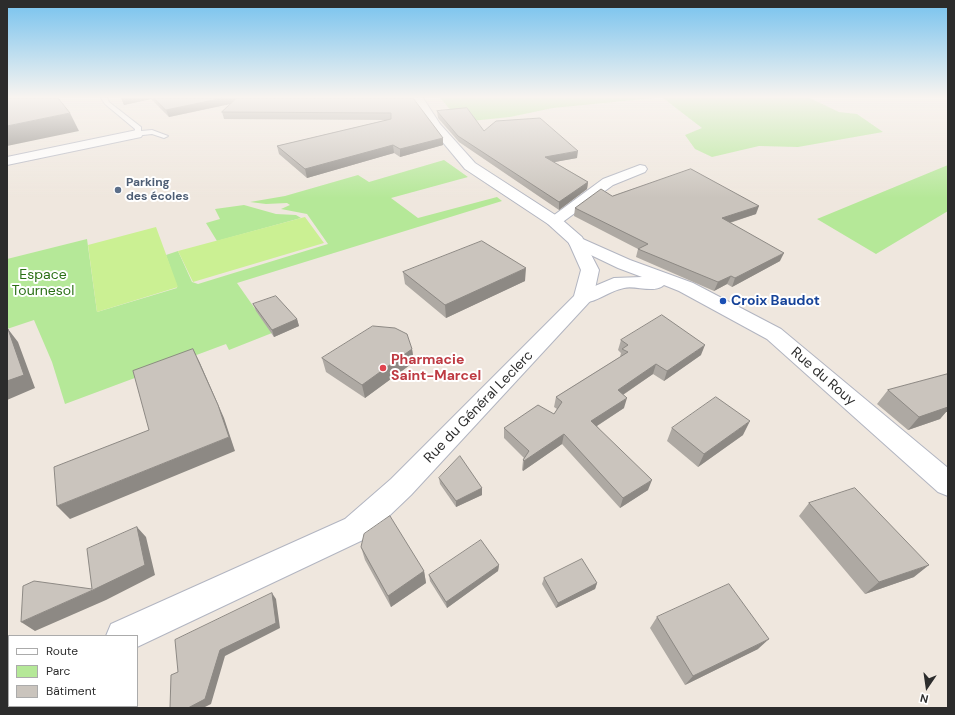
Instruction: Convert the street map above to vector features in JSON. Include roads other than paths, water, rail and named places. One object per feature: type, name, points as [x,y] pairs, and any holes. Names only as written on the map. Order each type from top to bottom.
[{"type":"street","name":"Rue du Général Leclerc","points":[[125,635],[355,529],[402,487],[583,298],[590,270],[576,241],[554,221],[470,166],[440,131]]},
{"type":"street","points":[[7,161],[137,134]]},
{"type":"street","points":[[554,221],[608,182],[640,169]]},
{"type":"street","name":"Rue du Rouy","points":[[576,241],[624,264],[686,287],[774,334],[948,484]]},
{"type":"street","name":"Rue du Rouy","points":[[583,298],[621,282],[666,284],[686,287]]},
{"type":"lane","points":[[137,134],[152,132],[164,136]]},
{"type":"place","name":"Parking des écoles","points":[[118,190]]},
{"type":"place","name":"Croix Baudot","points":[[723,301]]},
{"type":"place","name":"Pharmacie Saint-Marcel","points":[[383,368]]},
{"type":"park label","name":"Espace Tournesol","points":[[43,284]]}]
